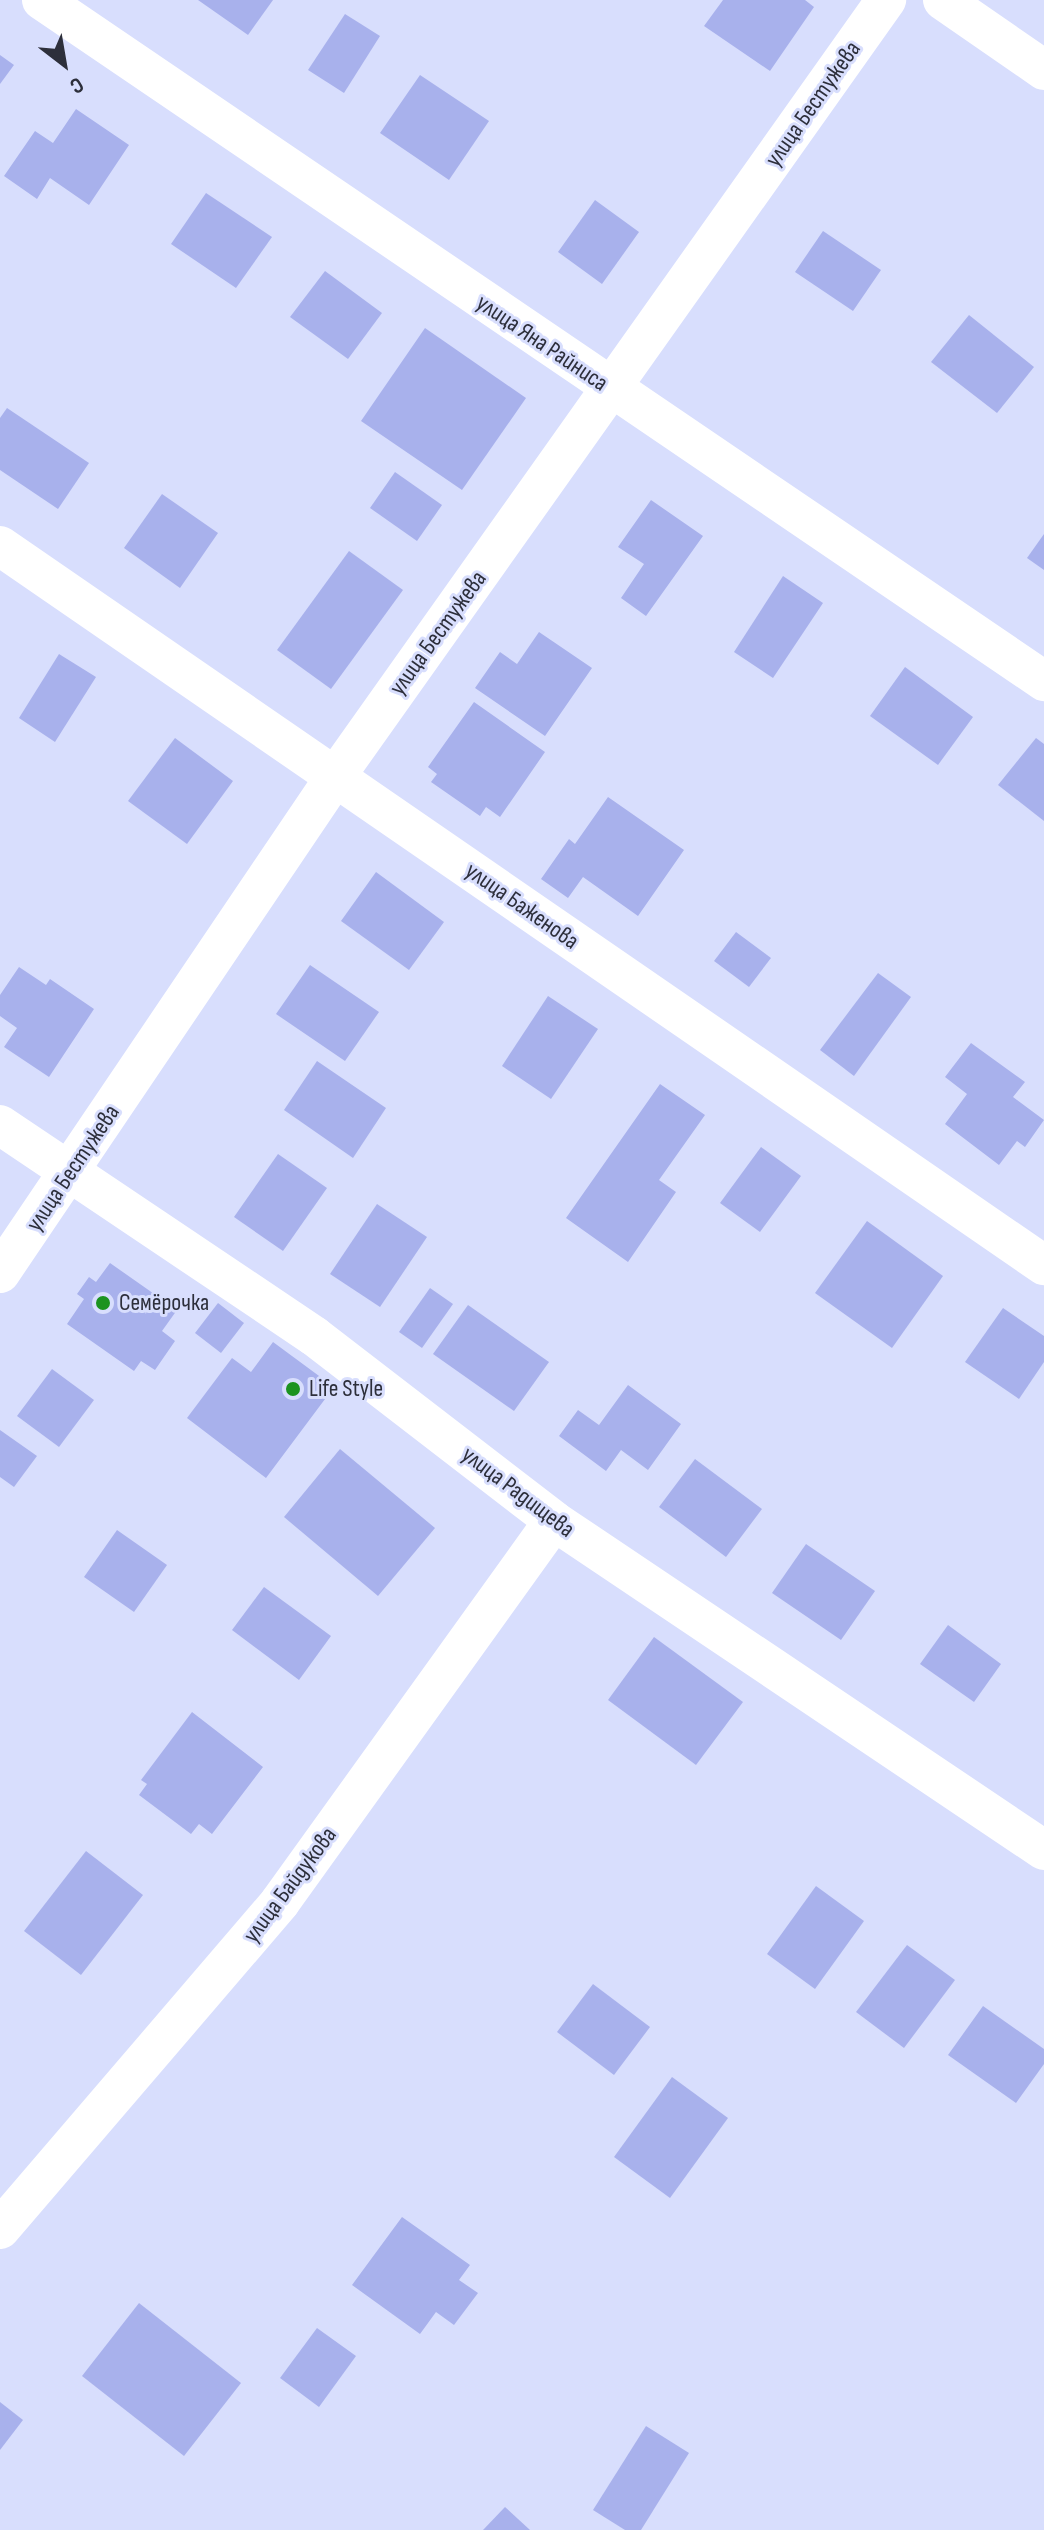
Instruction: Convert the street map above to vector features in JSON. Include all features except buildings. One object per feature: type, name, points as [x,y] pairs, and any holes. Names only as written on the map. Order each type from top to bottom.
[{"type":"street","name":"улица Яна Райниса","points":[[42,0],[612,391],[1044,681]]},
{"type":"street","name":"улица Бестужева","points":[[0,1273],[335,777],[612,391],[886,0]]},
{"type":"street","points":[[943,0],[1044,70]]},
{"type":"street","name":"улица Баженова","points":[[0,546],[1044,1265]]},
{"type":"street","name":"улица Радищева","points":[[0,1125],[69,1175],[314,1336],[554,1521],[1044,1850]]},
{"type":"street","name":"улица Байдукова","points":[[0,2229],[280,1902],[554,1521]]},
{"type":"place","name":"Семёрочка","points":[[103,1303]]},
{"type":"place","name":"Life Style","points":[[293,1389]]}]
